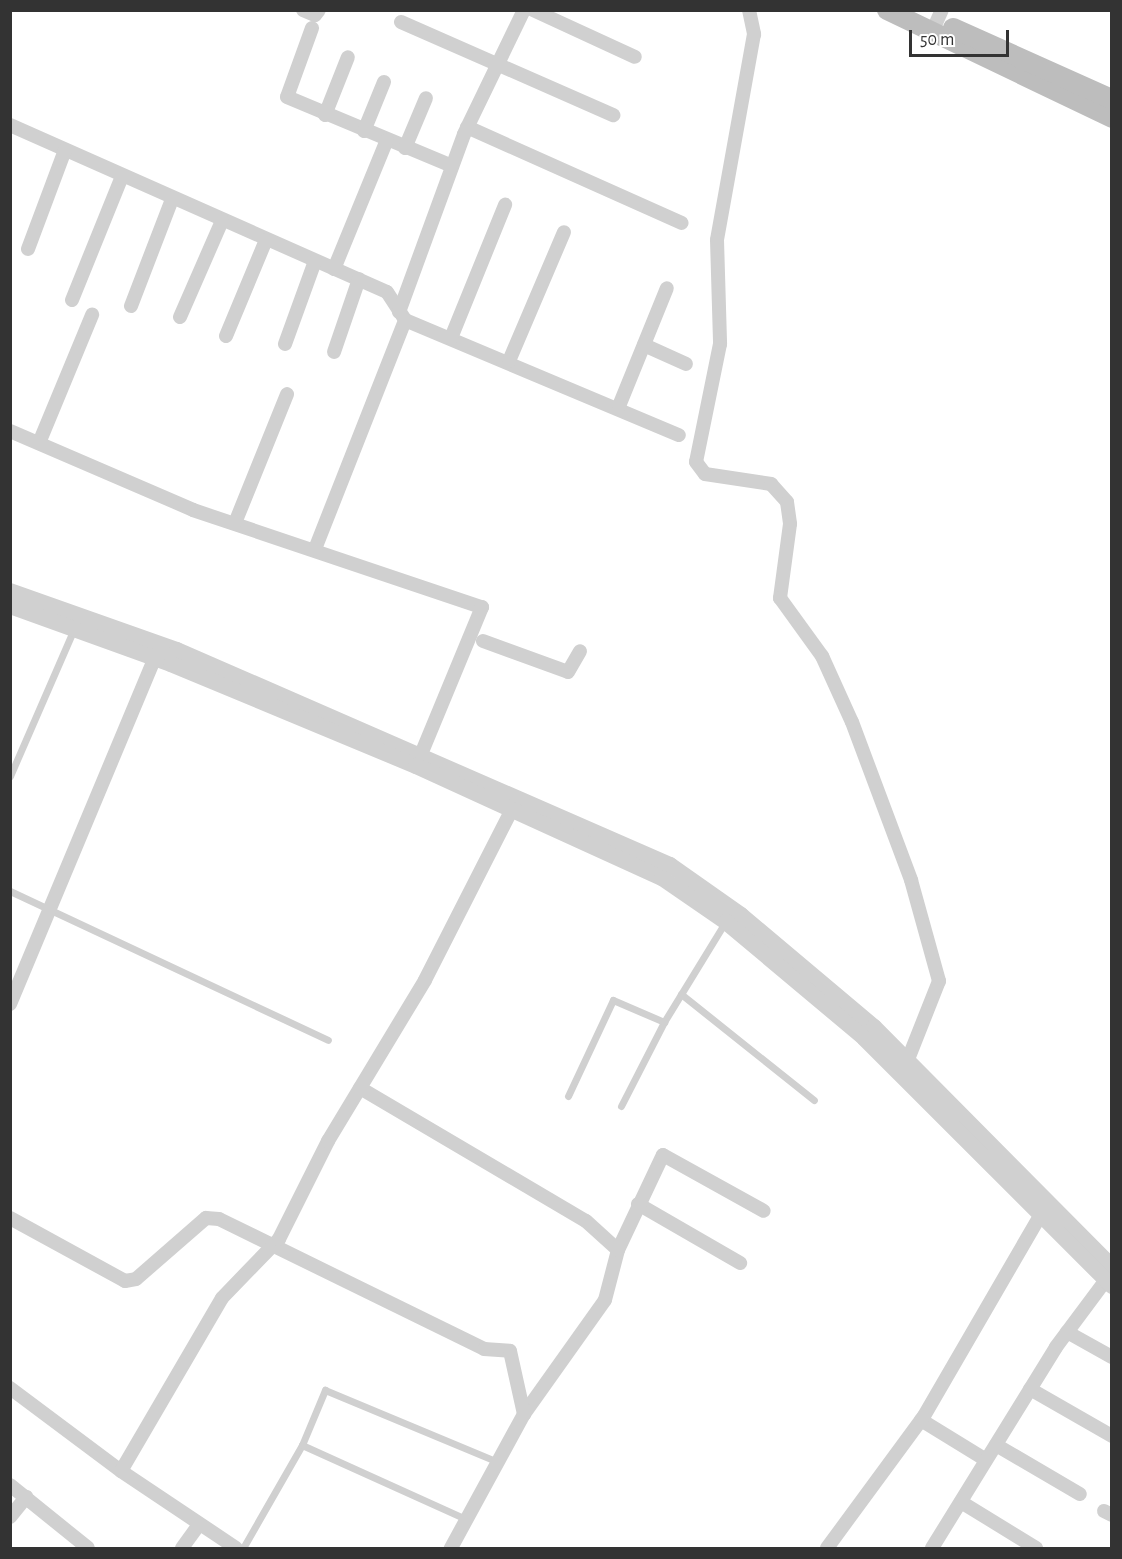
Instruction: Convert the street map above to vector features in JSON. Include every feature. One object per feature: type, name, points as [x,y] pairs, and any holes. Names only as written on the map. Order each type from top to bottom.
[{"type":"main road","points":[[887,10],[937,21],[1112,99]]},
{"type":"main road","points":[[915,10],[1112,118]]},
{"type":"street","points":[[303,10],[315,15],[319,10]]},
{"type":"street","points":[[315,549],[402,316],[467,127],[524,10]]},
{"type":"street","points":[[533,10],[635,57]]},
{"type":"street","points":[[749,10],[754,34],[717,240],[720,344],[696,462],[705,474],[771,484],[787,502],[790,524],[780,598],[822,656],[852,722],[911,880],[939,981],[908,1062]]},
{"type":"street","points":[[401,22],[499,62],[613,116]]},
{"type":"street","points":[[312,28],[287,97],[452,166]]},
{"type":"street","points":[[326,114],[348,57]]},
{"type":"street","points":[[364,131],[384,82]]},
{"type":"street","points":[[405,148],[426,98]]},
{"type":"street","points":[[10,125],[172,199],[387,292],[402,316],[619,406],[679,435]]},
{"type":"street","points":[[467,127],[682,223]]},
{"type":"street","points":[[334,269],[387,140]]},
{"type":"street","points":[[28,249],[65,150]]},
{"type":"street","points":[[72,300],[122,176]]},
{"type":"street","points":[[131,306],[172,199]]},
{"type":"street","points":[[451,338],[505,205]]},
{"type":"street","points":[[180,317],[222,221]]},
{"type":"street","points":[[509,361],[564,232]]},
{"type":"street","points":[[226,336],[266,240]]},
{"type":"street","points":[[285,344],[315,261]]},
{"type":"street","points":[[334,352],[359,279]]},
{"type":"street","points":[[619,406],[668,288]]},
{"type":"street","points":[[39,443],[92,315]]},
{"type":"street","points":[[644,345],[686,364]]},
{"type":"street","points":[[235,524],[287,394]]},
{"type":"street","points":[[10,431],[235,524],[315,549],[482,608],[476,639],[419,760]]},
{"type":"street","points":[[10,591],[177,650],[419,760],[662,878],[730,916],[864,1038],[1044,1210]]},
{"type":"street","points":[[10,606],[155,658],[419,760],[670,865],[908,1062],[1110,1278],[1067,1332],[932,1548]]},
{"type":"street","points":[[476,639],[568,672],[580,651]]},
{"type":"street","points":[[10,1004],[49,905],[155,658]]},
{"type":"street","points":[[121,1471],[222,1298],[274,1244],[360,1088],[425,980],[513,807]]},
{"type":"street","points":[[360,1088],[586,1221],[618,1250]]},
{"type":"street","points":[[451,1548],[524,1414],[605,1300],[618,1250],[663,1155],[764,1211]]},
{"type":"street","points":[[638,1204],[740,1263]]},
{"type":"street","points":[[827,1548],[921,1420],[1044,1210]]},
{"type":"street","points":[[10,1218],[125,1281],[136,1279],[206,1218],[219,1219],[484,1349],[510,1351],[524,1414]]},
{"type":"street","points":[[1067,1332],[1112,1357]]},
{"type":"street","points":[[10,1388],[198,1526],[236,1548]]},
{"type":"street","points":[[1030,1389],[1112,1436]]},
{"type":"street","points":[[921,1420],[986,1460]]},
{"type":"street","points":[[996,1444],[1080,1494]]},
{"type":"street","points":[[10,1485],[88,1548]]},
{"type":"street","points":[[10,1517],[26,1497]]},
{"type":"street","points":[[961,1502],[1036,1548]]},
{"type":"street","points":[[182,1548],[198,1526]]},
{"type":"lane","points":[[10,776],[74,629]]},
{"type":"lane","points":[[10,891],[49,905],[328,1040]]},
{"type":"lane","points":[[621,1106],[664,1022],[730,916]]},
{"type":"lane","points":[[681,994],[814,1100]]},
{"type":"lane","points":[[568,1096],[613,1000],[664,1022]]},
{"type":"lane","points":[[243,1548],[302,1445],[325,1390],[498,1462]]},
{"type":"lane","points":[[302,1445],[467,1520]]}]
